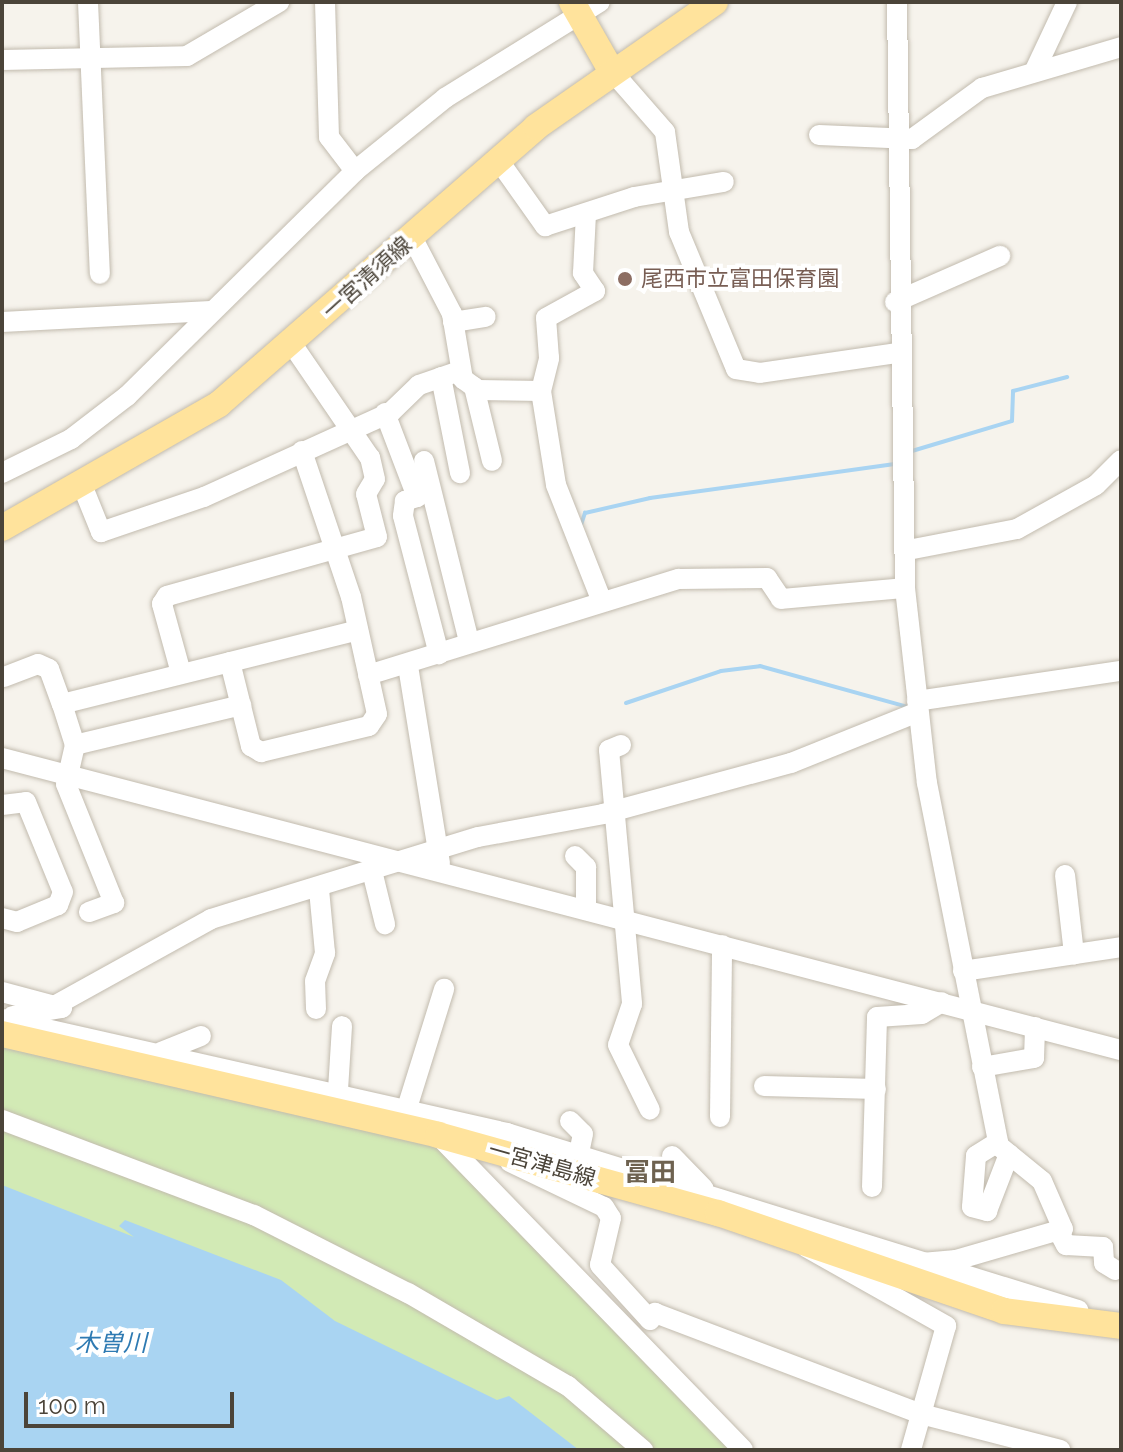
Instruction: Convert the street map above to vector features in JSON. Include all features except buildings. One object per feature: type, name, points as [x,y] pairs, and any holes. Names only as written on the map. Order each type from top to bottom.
[{"type":"main road","name":"一宮清須線","points":[[2,528],[219,404],[292,344],[499,161],[611,70],[715,2]]},
{"type":"main road","points":[[574,9],[611,70]]},
{"type":"main road","name":"一宮津島線","points":[[3,1024],[502,1153],[803,1243],[1004,1311],[1121,1325]]},
{"type":"street","points":[[88,2],[100,274]]},
{"type":"street","points":[[2,60],[187,56],[279,2]]},
{"type":"street","points":[[325,2],[329,137],[355,171]]},
{"type":"street","points":[[2,473],[71,439],[127,396],[355,171],[445,98],[574,9],[600,2]]},
{"type":"street","points":[[897,2],[895,302],[908,550],[905,588],[917,706],[963,971],[982,1067],[1003,1148],[983,1213],[970,1203],[971,1155],[1003,1148]]},
{"type":"street","points":[[1036,68],[1067,2]]},
{"type":"street","points":[[819,135],[912,139],[982,88],[1036,68],[1120,55]]},
{"type":"street","points":[[611,70],[665,132],[679,232],[736,369],[760,373],[897,353]]},
{"type":"street","points":[[499,161],[545,226],[673,192],[724,182]]},
{"type":"street","points":[[586,214],[583,273],[595,291],[546,318],[549,358],[541,391],[556,485],[601,599]]},
{"type":"street","points":[[412,237],[453,322],[450,374],[460,473]]},
{"type":"street","points":[[895,302],[1000,256]]},
{"type":"street","points":[[2,322],[211,311]]},
{"type":"street","points":[[453,322],[486,317]]},
{"type":"street","points":[[181,673],[162,604],[167,596],[335,553],[378,531],[366,494],[376,473],[292,344]]},
{"type":"street","points":[[450,374],[474,387],[541,391]]},
{"type":"street","points":[[82,485],[101,532],[204,497],[385,413],[450,374]]},
{"type":"street","points":[[474,387],[492,461]]},
{"type":"street","points":[[385,413],[417,497],[405,501],[403,516],[439,654]]},
{"type":"street","points":[[230,662],[251,746],[261,752],[369,726],[377,714],[358,630],[302,451]]},
{"type":"street","points":[[908,550],[1017,529],[1096,485],[1121,460]]},
{"type":"street","points":[[424,461],[469,642]]},
{"type":"street","points":[[368,675],[408,666],[469,642],[601,599],[711,574],[767,578],[781,599],[905,588]]},
{"type":"street","points":[[62,704],[358,630]]},
{"type":"street","points":[[4,677],[38,664],[49,669],[62,704],[75,745],[74,775],[66,784],[114,903],[89,912]]},
{"type":"street","points":[[408,666],[440,861]]},
{"type":"street","points":[[440,861],[618,807],[791,763],[917,706],[1121,671]]},
{"type":"street","points":[[75,745],[241,705]]},
{"type":"street","points":[[621,745],[609,750],[618,807],[632,1004],[618,1045],[650,1110]]},
{"type":"street","points":[[2,918],[17,922],[45,911],[58,905],[63,892],[26,802],[10,803],[12,760],[395,860],[440,861],[586,910],[1121,1050]]},
{"type":"street","points":[[575,856],[586,867],[586,910]]},
{"type":"street","points":[[56,1005],[140,962],[181,929],[319,889],[395,860]]},
{"type":"street","points":[[372,871],[385,924]]},
{"type":"street","points":[[1065,875],[1074,954]]},
{"type":"street","points":[[316,1009],[325,953],[319,889]]},
{"type":"street","points":[[720,1117],[722,945]]},
{"type":"street","points":[[963,971],[1121,947]]},
{"type":"street","points":[[402,1106],[444,989]]},
{"type":"street","points":[[2,992],[62,1008],[3,1024]]},
{"type":"street","points":[[872,1187],[877,1017],[922,1014],[942,1002]]},
{"type":"street","points":[[3,1024],[161,1052],[338,1090],[579,1153],[703,1188],[919,1263],[1121,1325]]},
{"type":"street","points":[[338,1090],[342,1026]]},
{"type":"street","points":[[982,1067],[1034,1058],[1035,1027]]},
{"type":"street","points":[[161,1052],[201,1036]]},
{"type":"street","points":[[400,1081],[402,1106]]},
{"type":"street","points":[[764,1086],[876,1089]]},
{"type":"street","points":[[2,1120],[254,1215],[408,1293],[568,1386],[643,1450]]},
{"type":"street","points":[[570,1121],[583,1134],[579,1153]]},
{"type":"street","points":[[438,1135],[743,1450]]},
{"type":"street","points":[[1003,1148],[1063,1201],[1059,1232],[1066,1245],[1103,1247],[1104,1263],[1115,1270]]},
{"type":"street","points":[[502,1153],[516,1169],[604,1207],[611,1218],[600,1265],[650,1320],[655,1313],[921,1414],[1060,1450]]},
{"type":"street","points":[[672,1156],[703,1188]]},
{"type":"street","points":[[919,1263],[956,1260],[1059,1232]]},
{"type":"street","points":[[803,1243],[814,1258],[946,1326],[911,1450]]},
{"type":"green space","points":[[2,1044],[434,1145],[731,1450],[567,1450],[2,1206]]},
{"type":"water","name":"木曽川","points":[[2,1185],[134,1237],[119,1226],[125,1220],[281,1280],[335,1321],[497,1400],[509,1396],[579,1450],[2,1450]]},
{"type":"waterway","points":[[912,451],[1012,421],[1013,391],[1067,377]]},
{"type":"waterway","points":[[581,525],[585,513],[650,498],[895,464]]},
{"type":"waterway","points":[[626,703],[721,671],[760,666],[908,707]]},
{"type":"place","name":"尾西市立富田保育園","points":[[625,279]]},
{"type":"district","name":"冨田","points":[[650,1173]]}]
